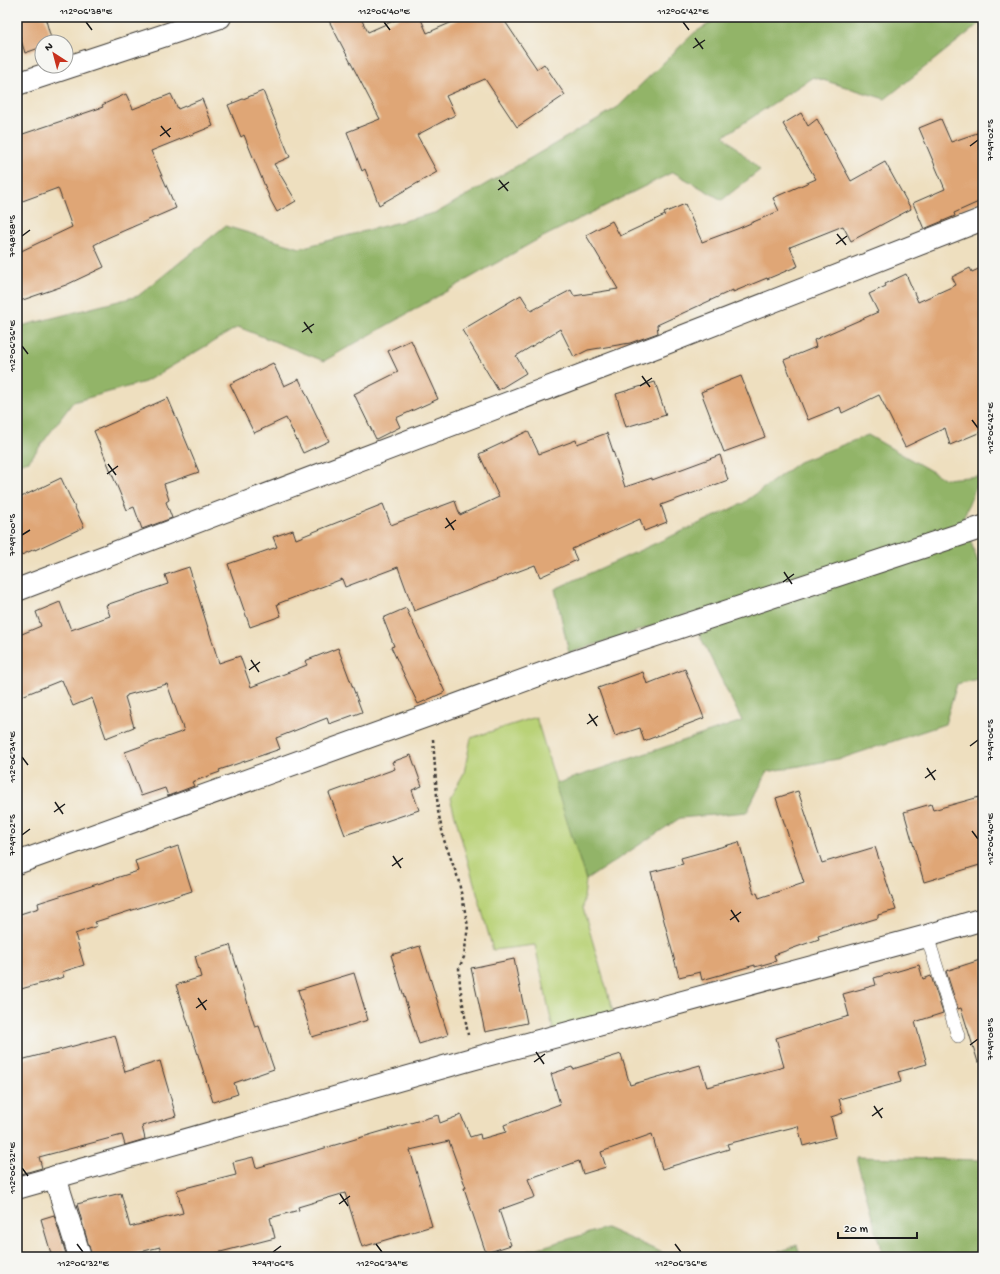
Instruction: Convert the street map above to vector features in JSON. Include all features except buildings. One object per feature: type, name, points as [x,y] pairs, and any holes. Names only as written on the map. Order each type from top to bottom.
[{"type":"street","points":[[17,84],[220,17]]},
{"type":"street","points":[[17,590],[666,343],[983,219]]},
{"type":"street","points":[[17,863],[574,662],[983,527]]},
{"type":"street","points":[[17,1188],[472,1059],[927,936],[983,919]]},
{"type":"street","points":[[55,1177],[80,1257]]},
{"type":"lane","points":[[927,936],[958,1036]]},
{"type":"path","points":[[432,714],[433,754],[438,811],[444,840],[458,878],[468,926],[464,957],[459,968],[460,986],[472,1059]]},
{"type":"green space","points":[[720,17],[983,17],[983,21],[885,99],[813,77],[724,136],[760,170],[722,200],[673,172],[535,241],[324,361],[238,327],[145,382],[73,402],[29,461],[17,464],[17,327],[138,296],[225,226],[300,248],[438,212],[618,107],[694,33]]},
{"type":"green space","points":[[868,435],[945,479],[980,476],[963,519],[983,577],[983,678],[957,684],[945,724],[843,758],[767,772],[747,812],[680,818],[586,880],[555,784],[742,721],[689,614],[569,653],[555,589],[742,504],[799,462]]},
{"type":"green space","points":[[536,717],[586,880],[583,908],[615,1019],[555,1038],[535,945],[493,950],[450,798],[464,773],[471,738]]},
{"type":"green space","points":[[856,1157],[983,1160],[983,1257],[883,1257]]},
{"type":"green space","points":[[606,1228],[672,1257],[508,1257]]},
{"type":"green space","points":[[797,1245],[801,1257],[766,1257]]}]
